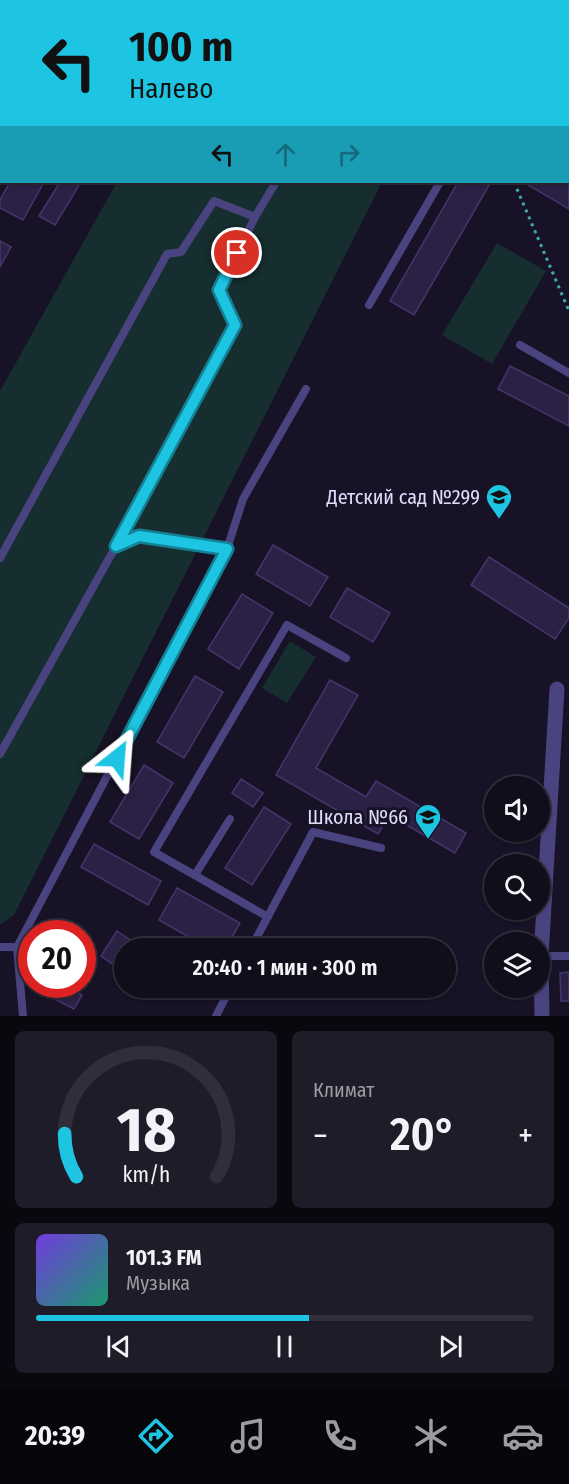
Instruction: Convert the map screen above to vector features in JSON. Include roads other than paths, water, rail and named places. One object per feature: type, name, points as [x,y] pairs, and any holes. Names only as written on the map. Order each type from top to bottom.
[{"type":"street","points":[[543,932],[563,689]]},
{"type":"street","points":[[542,998],[542,1016]]},
{"type":"lane","points":[[0,754],[116,546],[235,325],[219,290],[255,217],[275,183]]},
{"type":"lane","points":[[369,305],[439,183]]},
{"type":"lane","points":[[0,558],[167,254],[181,252],[214,201],[255,217]]},
{"type":"lane","points":[[520,345],[569,373]]},
{"type":"lane","points":[[22,1016],[17,947],[227,549],[243,499],[306,389]]},
{"type":"lane","points":[[116,546],[139,536],[227,549]]},
{"type":"lane","points":[[268,916],[154,852],[287,625],[346,658]]},
{"type":"lane","points":[[195,875],[230,819]]},
{"type":"lane","points":[[256,938],[313,832],[381,848]]},
{"type":"lane","points":[[0,947],[17,947]]},
{"type":"lane","points":[[550,956],[569,956]]},
{"type":"lane","points":[[216,1016],[225,998]]},
{"type":"place","name":"Детский сад №299","points":[[499,520]]},
{"type":"place","name":"Школа №66","points":[[428,840]]}]
